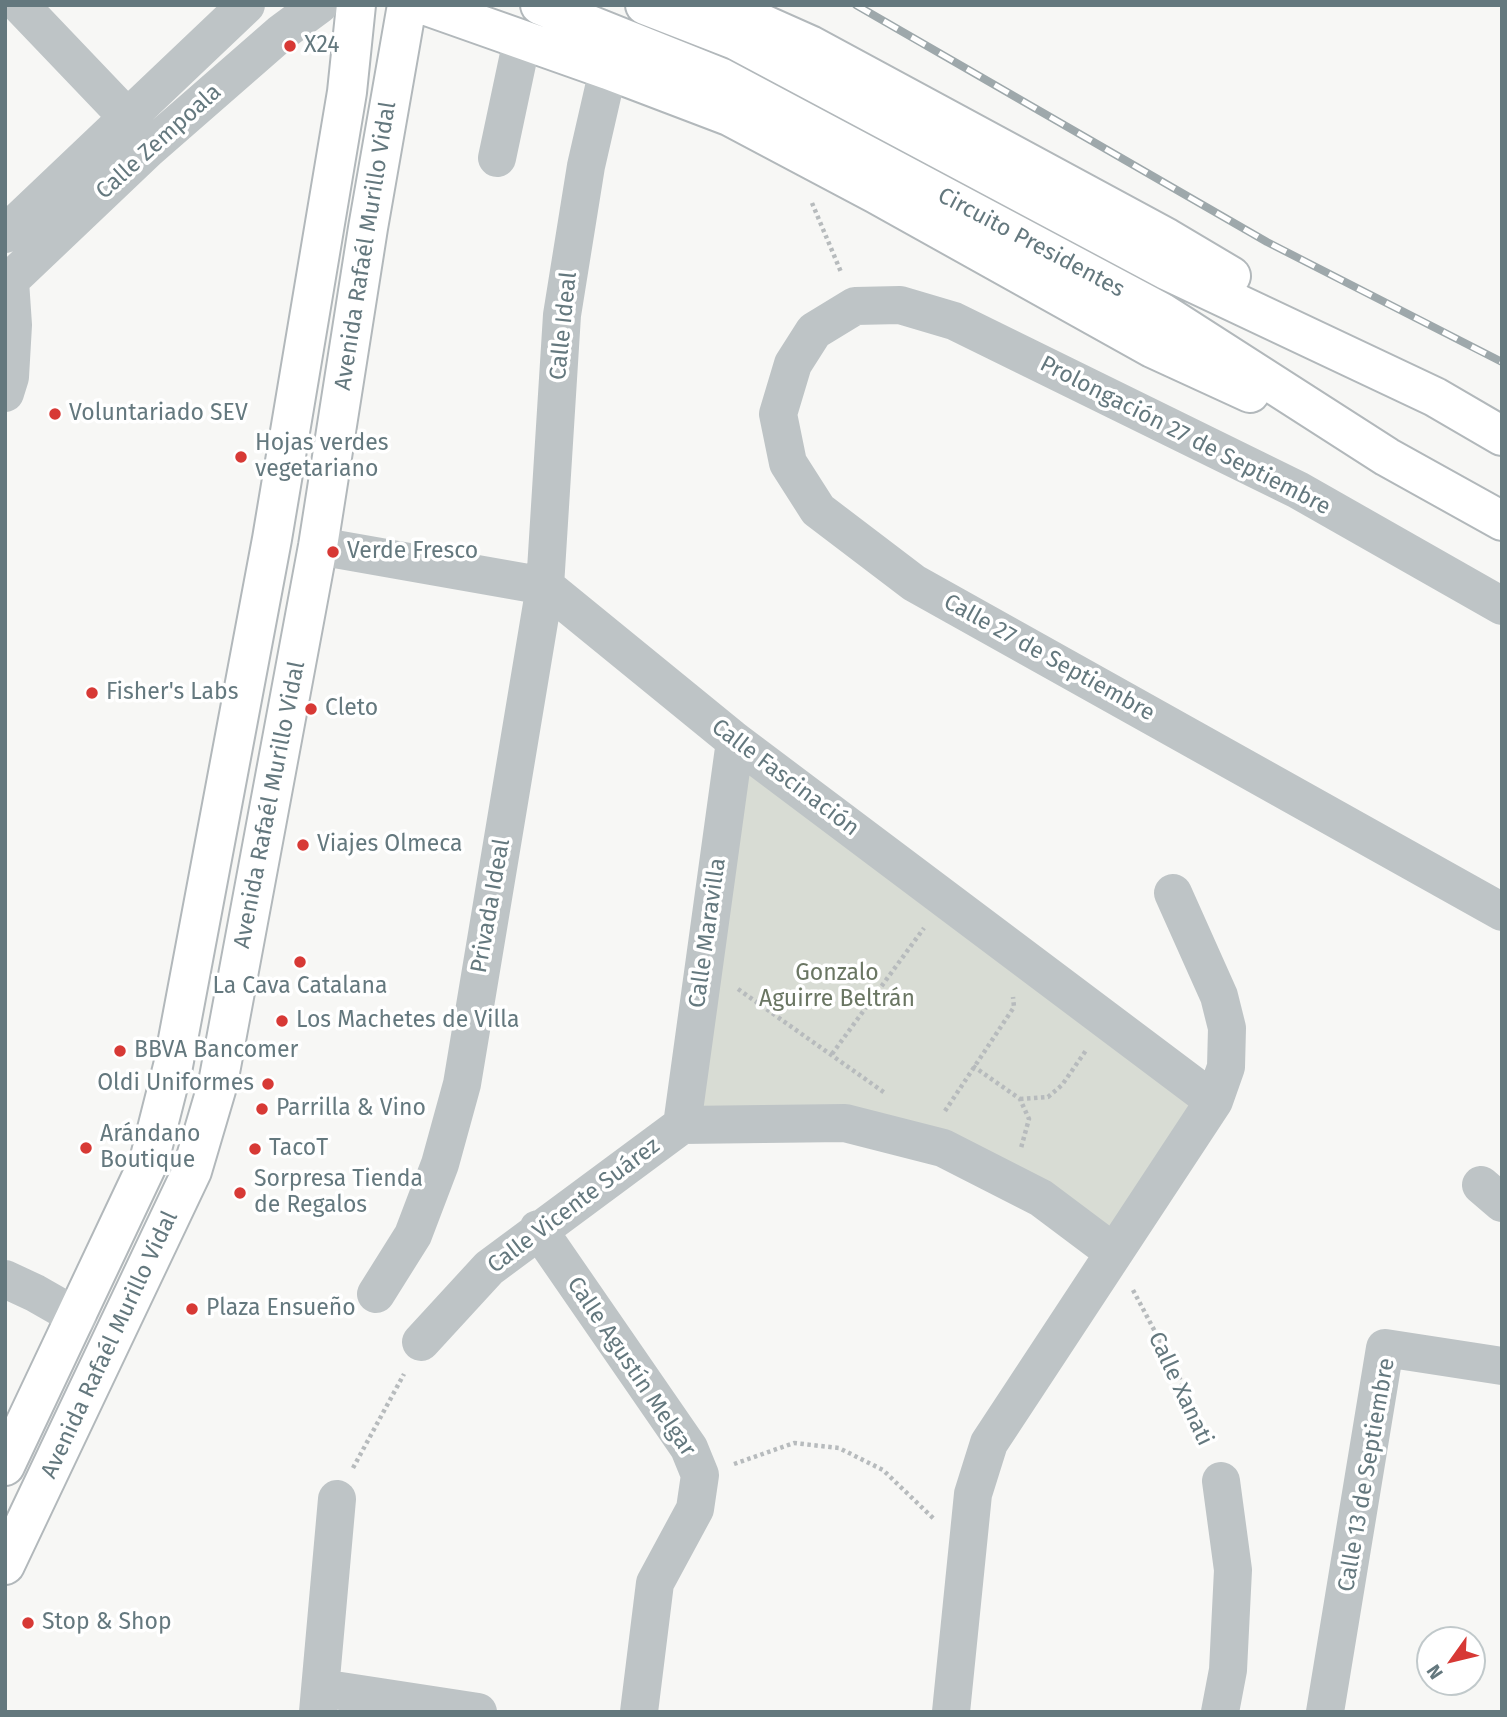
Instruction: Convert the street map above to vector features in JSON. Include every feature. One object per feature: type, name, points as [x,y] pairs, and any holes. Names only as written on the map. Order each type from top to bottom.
[{"type":"main road","name":"Avenida Rafaél Murillo Vidal","points":[[5,1466],[149,1161],[173,1066],[272,539],[347,92],[356,5]]},
{"type":"main road","name":"Avenida Rafaél Murillo Vidal","points":[[5,1565],[192,1171],[218,1083],[318,546],[368,228],[407,5]]},
{"type":"main road","points":[[424,5],[507,25],[608,70],[729,116],[876,194],[1152,348],[1387,457]]},
{"type":"main road","name":"Circuito Presidentes","points":[[540,5],[722,78],[1161,312],[1387,457],[1502,521]]},
{"type":"main road","name":"Circuito Presidentes","points":[[645,5],[735,40],[1166,270],[1435,397],[1502,436]]},
{"type":"main road","points":[[720,5],[810,45],[1167,239],[1435,397]]},
{"type":"main road","points":[[325,218],[368,228]]},
{"type":"street","points":[[20,5],[127,117]]},
{"type":"street","name":"Calle Zempoala","points":[[5,234],[246,5]]},
{"type":"street","name":"Calle Zempoala","points":[[7,281],[147,150],[281,33],[319,5]]},
{"type":"street","points":[[497,158],[507,25]]},
{"type":"street","name":"Calle Ideal","points":[[545,586],[562,315],[586,166],[608,70]]},
{"type":"street","points":[[5,393],[9,377],[13,325],[7,281]]},
{"type":"street","name":"Prolongación 27 de Septiembre","points":[[855,306],[900,305],[954,321],[1298,490],[1502,606]]},
{"type":"street","name":"Calle 27 de Septiembre","points":[[855,306],[814,331],[793,364],[778,414],[788,463],[818,510],[914,583],[1502,912]]},
{"type":"street","name":"Calle Fascinación","points":[[318,546],[545,586],[735,741],[1214,1101]]},
{"type":"street","name":"Privada Ideal","points":[[376,1294],[413,1234],[440,1164],[462,1084],[545,586]]},
{"type":"street","name":"Calle Maravilla","points":[[682,1125],[735,741]]},
{"type":"street","points":[[951,1712],[973,1494],[989,1443],[1214,1101],[1226,1067],[1227,1028],[1219,996],[1173,893]]},
{"type":"street","points":[[682,1125],[845,1123],[943,1148],[1041,1198],[1113,1252]]},
{"type":"street","name":"Calle Vicente Suárez","points":[[421,1342],[489,1268],[538,1229],[682,1125]]},
{"type":"street","name":"Calle Agustín Melgar","points":[[538,1229],[689,1448],[700,1475],[695,1510],[655,1583],[639,1712]]},
{"type":"street","points":[[5,1279],[77,1317]]},
{"type":"street","name":"Calle 13 de Septiembre","points":[[1325,1712],[1385,1348],[1502,1366]]},
{"type":"street","points":[[1220,1712],[1228,1670],[1233,1570],[1221,1481]]},
{"type":"street","points":[[337,1499],[319,1700],[478,1712]]},
{"type":"path","points":[[808,193],[855,306]]},
{"type":"path","points":[[832,1054],[930,920]]},
{"type":"path","points":[[728,983],[894,1100]]},
{"type":"path","points":[[940,1119],[1014,1007],[1013,994]]},
{"type":"path","points":[[1020,1100],[1048,1097],[1062,1085],[1089,1046]]},
{"type":"path","points":[[973,1066],[1020,1100],[1029,1119],[1016,1158]]},
{"type":"path","name":"Calle Xanati","points":[[1113,1252],[1180,1379],[1221,1481]]},
{"type":"path","points":[[337,1499],[421,1342]]},
{"type":"path","points":[[700,1475],[794,1443],[839,1448],[883,1470],[967,1552]]},
{"type":"green space","name":"Gonzalo Aguirre Beltrán","points":[[735,741],[1214,1101],[1113,1252],[942,1148],[682,1125]]},
{"type":"railway","points":[[856,5],[1267,242],[1502,362]]},
{"type":"place","name":"X24","points":[[290,46]]},
{"type":"place","name":"Voluntariado SEV","points":[[55,414]]},
{"type":"place","name":"Hojas verdes vegetariano","points":[[241,457]]},
{"type":"place","name":"Verde Fresco","points":[[333,552]]},
{"type":"place","name":"Fisher's Labs","points":[[92,693]]},
{"type":"place","name":"Cleto","points":[[311,709]]},
{"type":"place","name":"Viajes Olmeca","points":[[303,845]]},
{"type":"place","name":"La Cava Catalana","points":[[300,962]]},
{"type":"place","name":"Los Machetes de Villa","points":[[282,1021]]},
{"type":"place","name":"BBVA Bancomer","points":[[120,1051]]},
{"type":"place","name":"Oldi Uniformes","points":[[268,1084]]},
{"type":"place","name":"Parrilla & Vino","points":[[262,1109]]},
{"type":"place","name":"Arándano Boutique","points":[[86,1148]]},
{"type":"place","name":"TacoT","points":[[255,1149]]},
{"type":"place","name":"Sorpresa Tienda de Regalos","points":[[240,1193]]},
{"type":"place","name":"Plaza Ensueño","points":[[192,1309]]},
{"type":"place","name":"Stop & Shop","points":[[28,1623]]}]
